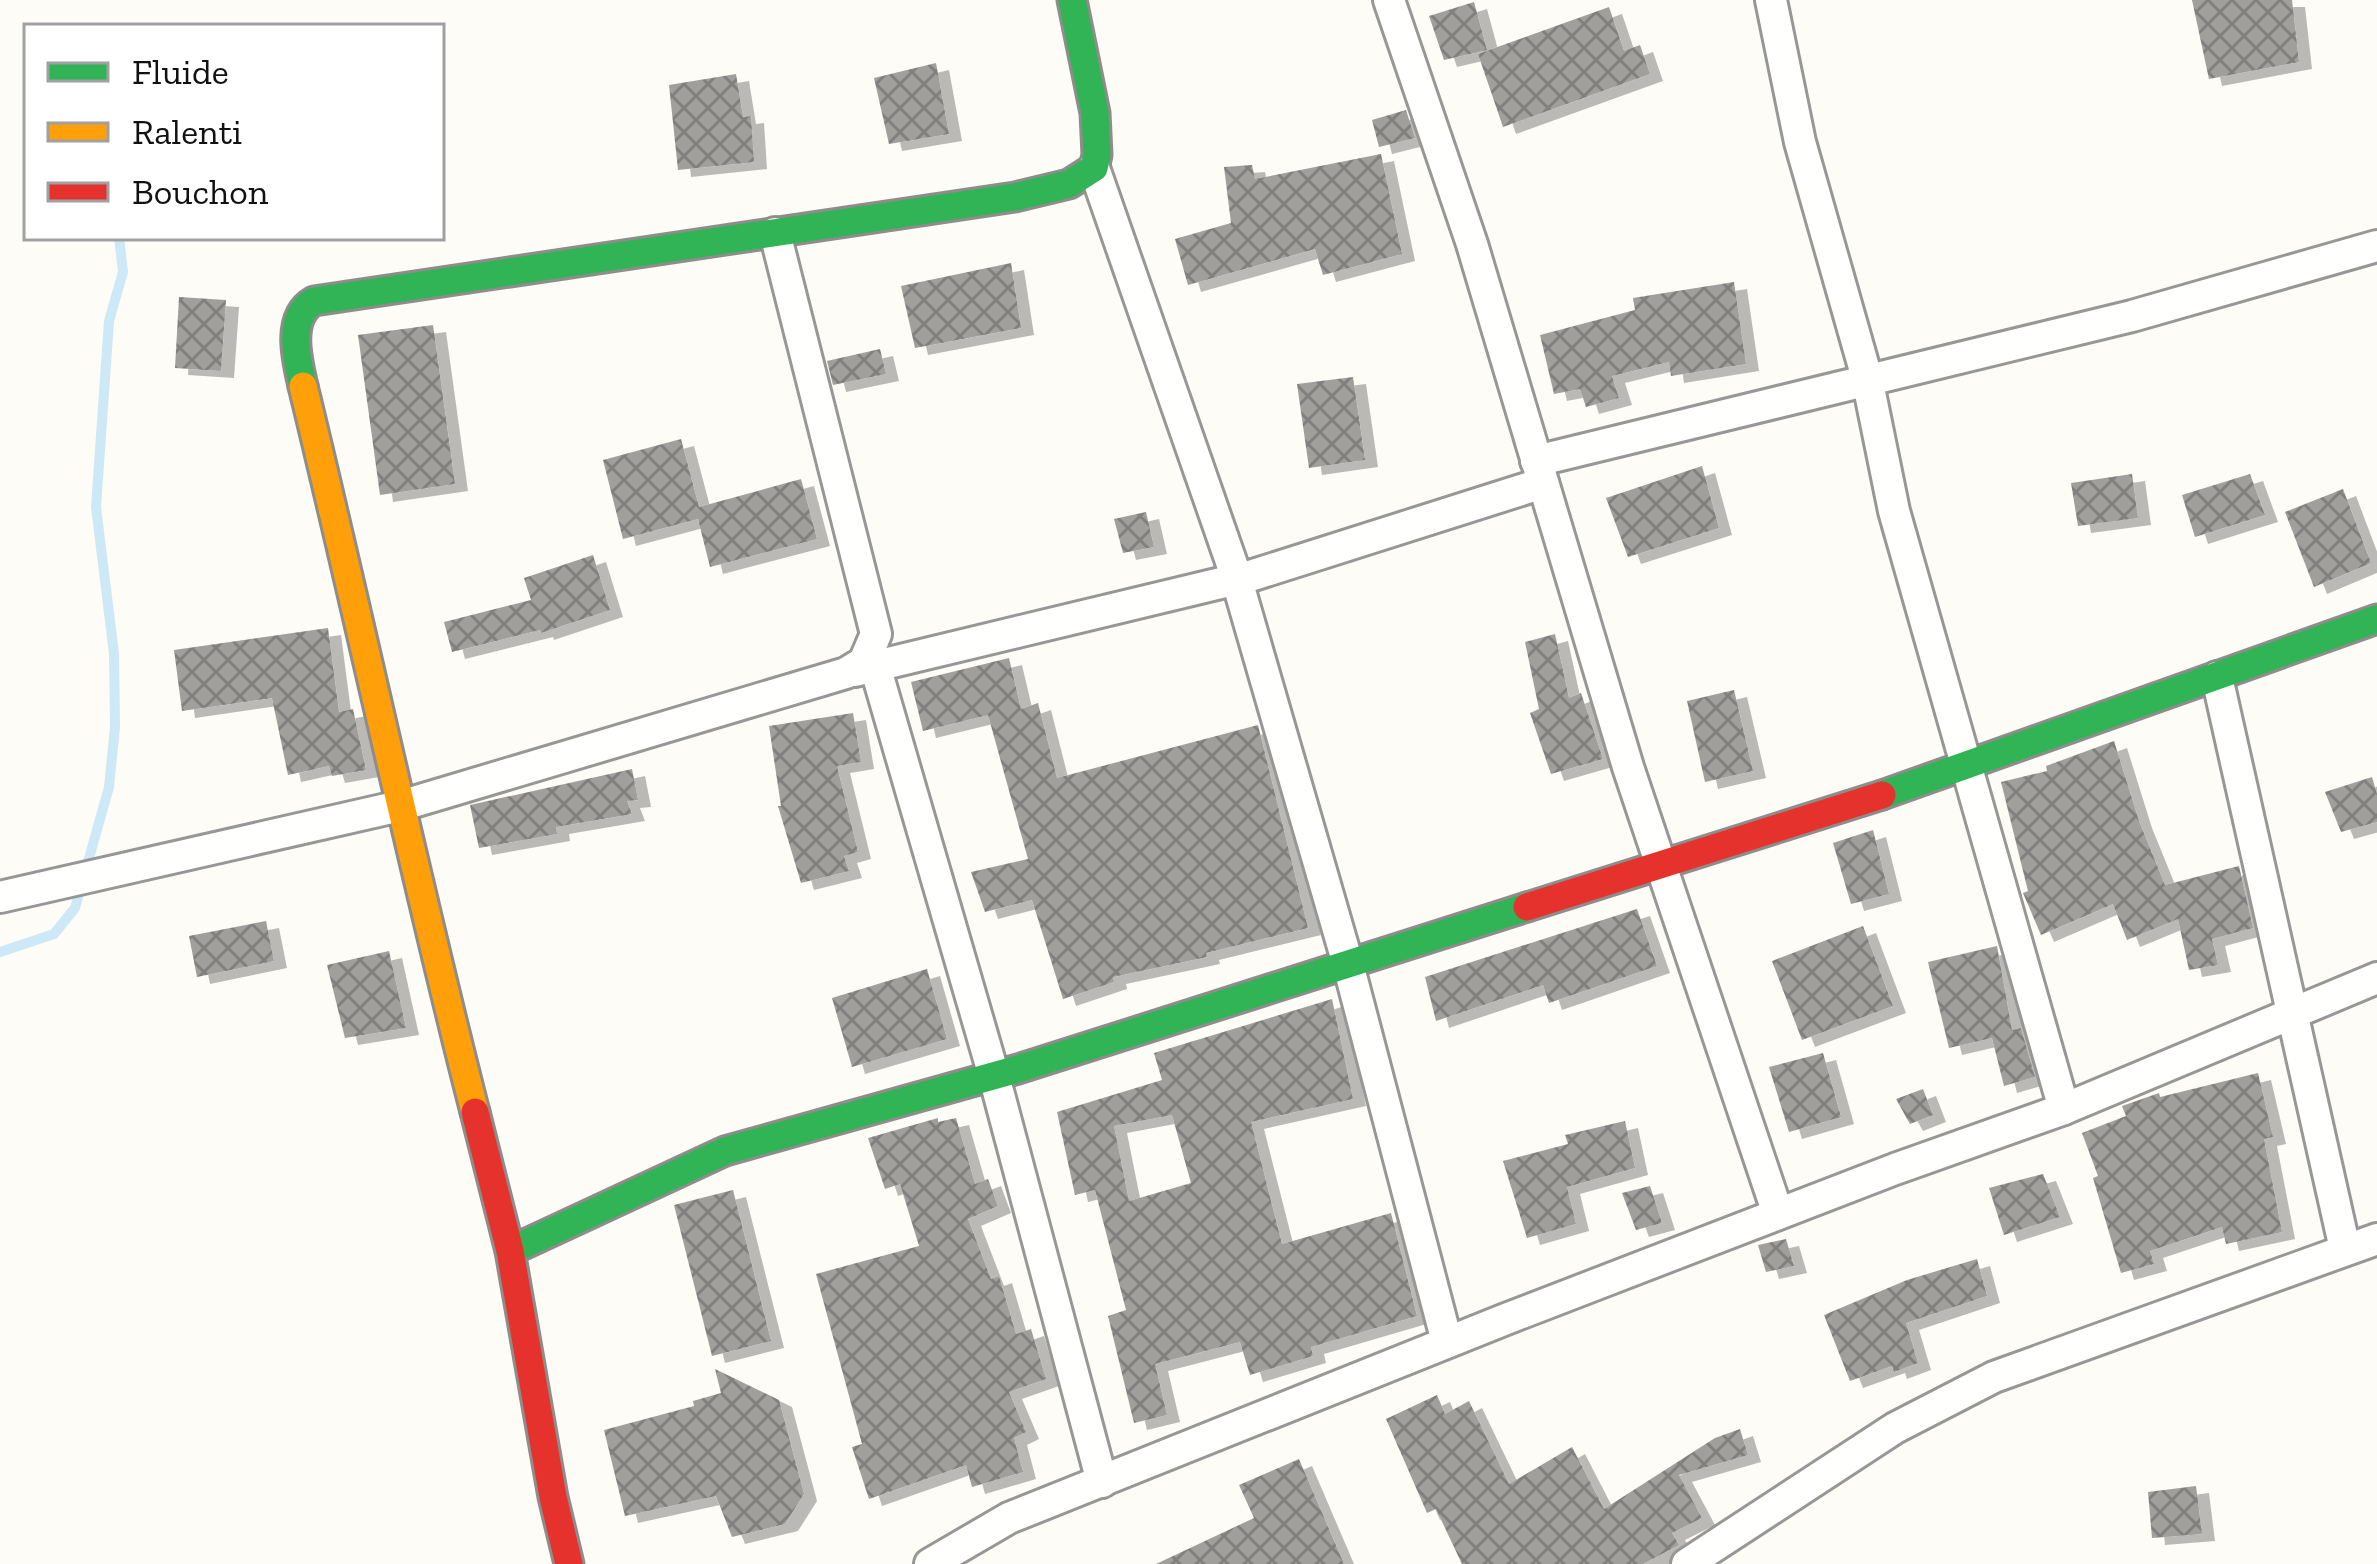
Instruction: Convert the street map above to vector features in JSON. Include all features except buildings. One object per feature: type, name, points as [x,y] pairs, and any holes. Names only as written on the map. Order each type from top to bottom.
[{"type":"street","points":[[1072,0],[1100,142],[1094,168],[1237,580],[1348,964],[1447,1342]]},
{"type":"street","points":[[1389,0],[1472,244],[1661,864],[1778,1214]]},
{"type":"street","points":[[1772,0],[1800,142],[1867,378],[1894,512],[2063,1109]]},
{"type":"street","points":[[568,1564],[510,1251],[298,365],[295,327],[299,311],[315,298],[365,296],[1015,196],[1080,179],[1094,168]]},
{"type":"street","points":[[776,233],[876,634],[860,670],[994,1076],[1102,1482]]},
{"type":"street","points":[[0,897],[400,806],[860,670],[1237,580],[1539,472],[1867,378],[2132,316],[2377,246]]},
{"type":"street","points":[[510,1251],[725,1150],[994,1076],[1966,768],[2377,619]]},
{"type":"street","points":[[2217,677],[2345,1249]]},
{"type":"street","points":[[930,1564],[1009,1518],[1447,1342],[2063,1109],[2377,978]]},
{"type":"street","points":[[1687,1564],[1894,1428],[1994,1377],[2377,1239]]},
{"type":"waterway","points":[[0,952],[54,934],[75,908],[109,787],[115,727],[114,654],[96,507],[109,321],[123,272],[119,240]]},
{"type":"traffic: fast","points":[[303,386],[297,328],[305,308],[314,301],[1015,197],[1069,184],[1094,168],[1097,155],[1095,113],[1072,0]]},
{"type":"traffic: fast","points":[[1882,795],[2377,619]]},
{"type":"traffic: fast","points":[[510,1251],[725,1151],[1018,1069],[1527,907]]},
{"type":"traffic: slow","points":[[303,386],[475,1112]]},
{"type":"traffic: jam","points":[[1527,907],[1882,795]]},
{"type":"traffic: jam","points":[[475,1112],[510,1251],[569,1564]]}]
